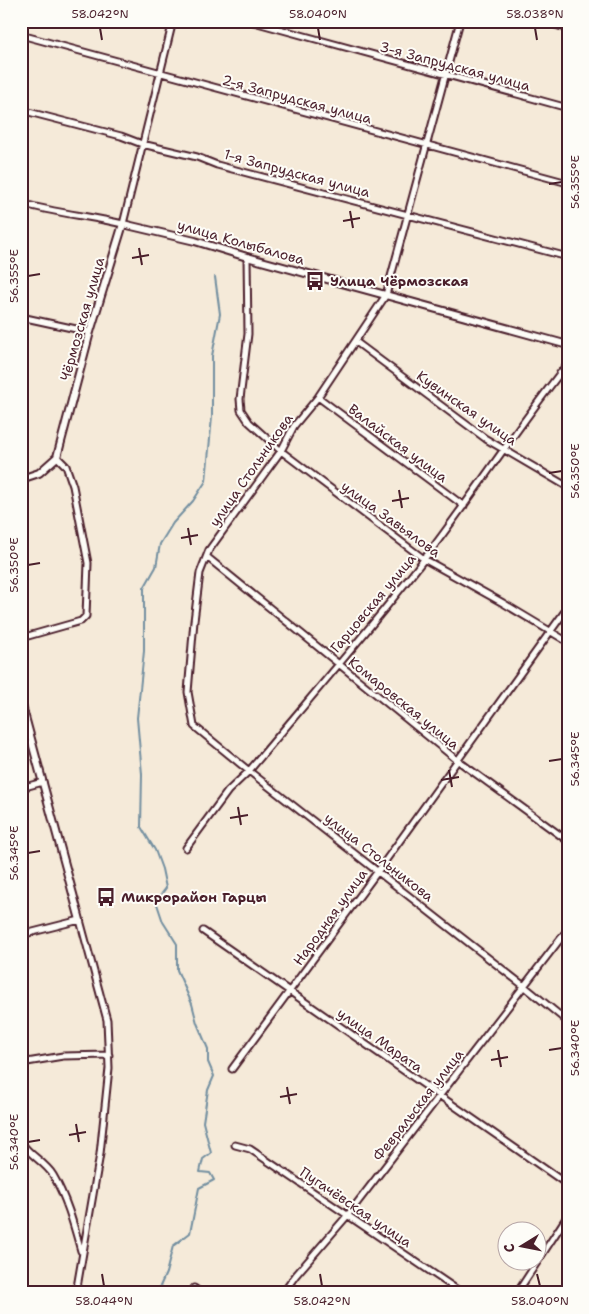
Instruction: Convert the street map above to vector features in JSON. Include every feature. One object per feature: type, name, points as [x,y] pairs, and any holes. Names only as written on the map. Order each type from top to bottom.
[{"type":"street","name":"Чёрмозская улица","points":[[56,457],[122,224],[173,21]]},
{"type":"street","name":"3-я Запрудская улица","points":[[250,21],[568,108]]},
{"type":"street","name":"улица Стольникова","points":[[460,21],[386,295],[318,397],[294,426],[281,451],[209,550],[200,573],[188,692],[194,726],[568,1022]]},
{"type":"street","points":[[543,21],[568,29]]},
{"type":"street","name":"2-я Запрудская улица","points":[[21,35],[568,183]]},
{"type":"street","name":"1-я Запрудская улица","points":[[21,110],[196,157],[217,165],[568,257]]},
{"type":"street","name":"улица Колыбалова","points":[[21,203],[42,209],[195,240],[247,257],[568,345]]},
{"type":"street","name":"улица Завьялова","points":[[247,257],[248,334],[240,399],[241,410],[249,422],[281,451],[424,559],[496,598],[568,642]]},
{"type":"street","points":[[21,317],[90,332]]},
{"type":"street","name":"Кувинская улица","points":[[356,342],[486,439],[568,487]]},
{"type":"street","name":"Гарцовская улица","points":[[186,848],[228,791],[249,771],[384,610],[464,506],[534,406],[568,363]]},
{"type":"street","name":"Валайская улица","points":[[318,397],[464,506]]},
{"type":"street","points":[[21,479],[39,473],[56,457],[66,466],[73,486],[88,563],[86,616],[81,621],[21,638]]},
{"type":"street","name":"Комаровская улица","points":[[207,557],[457,760],[568,841]]},
{"type":"street","name":"Народная улица","points":[[232,1069],[378,871],[568,607]]},
{"type":"street","points":[[21,702],[107,1020],[109,1068],[100,1154],[77,1292]]},
{"type":"street","points":[[21,788],[43,782]]},
{"type":"street","points":[[21,935],[80,920]]},
{"type":"street","name":"Февральская улица","points":[[283,1293],[296,1275],[347,1216],[568,929]]},
{"type":"street","name":"улица Марата","points":[[203,931],[568,1185]]},
{"type":"street","points":[[21,1062],[63,1056],[109,1055]]},
{"type":"street","points":[[21,1142],[52,1174],[69,1211],[82,1254]]},
{"type":"street","name":"Пугачёвская улица","points":[[235,1145],[250,1149],[462,1293]]},
{"type":"street","points":[[517,1293],[568,1215]]},
{"type":"street","points":[[194,1288],[201,1293]]},
{"type":"waterway","points":[[157,1293],[166,1273],[173,1246],[190,1233],[199,1188],[214,1180],[210,1173],[200,1172],[203,1159],[211,1153],[203,1122],[208,1090],[214,1076],[208,1062],[208,1049],[197,1023],[192,1004],[177,970],[177,944],[163,922],[156,901],[166,888],[162,869],[155,850],[141,827],[142,774],[137,718],[144,651],[144,588],[156,567],[160,544],[173,523],[193,501],[206,481],[212,417],[212,356],[220,314],[215,277]]},
{"type":"place","name":"Улица Чёрмозская","points":[[315,281]]},
{"type":"place","name":"Микрорайон Гарцы","points":[[106,897]]}]
